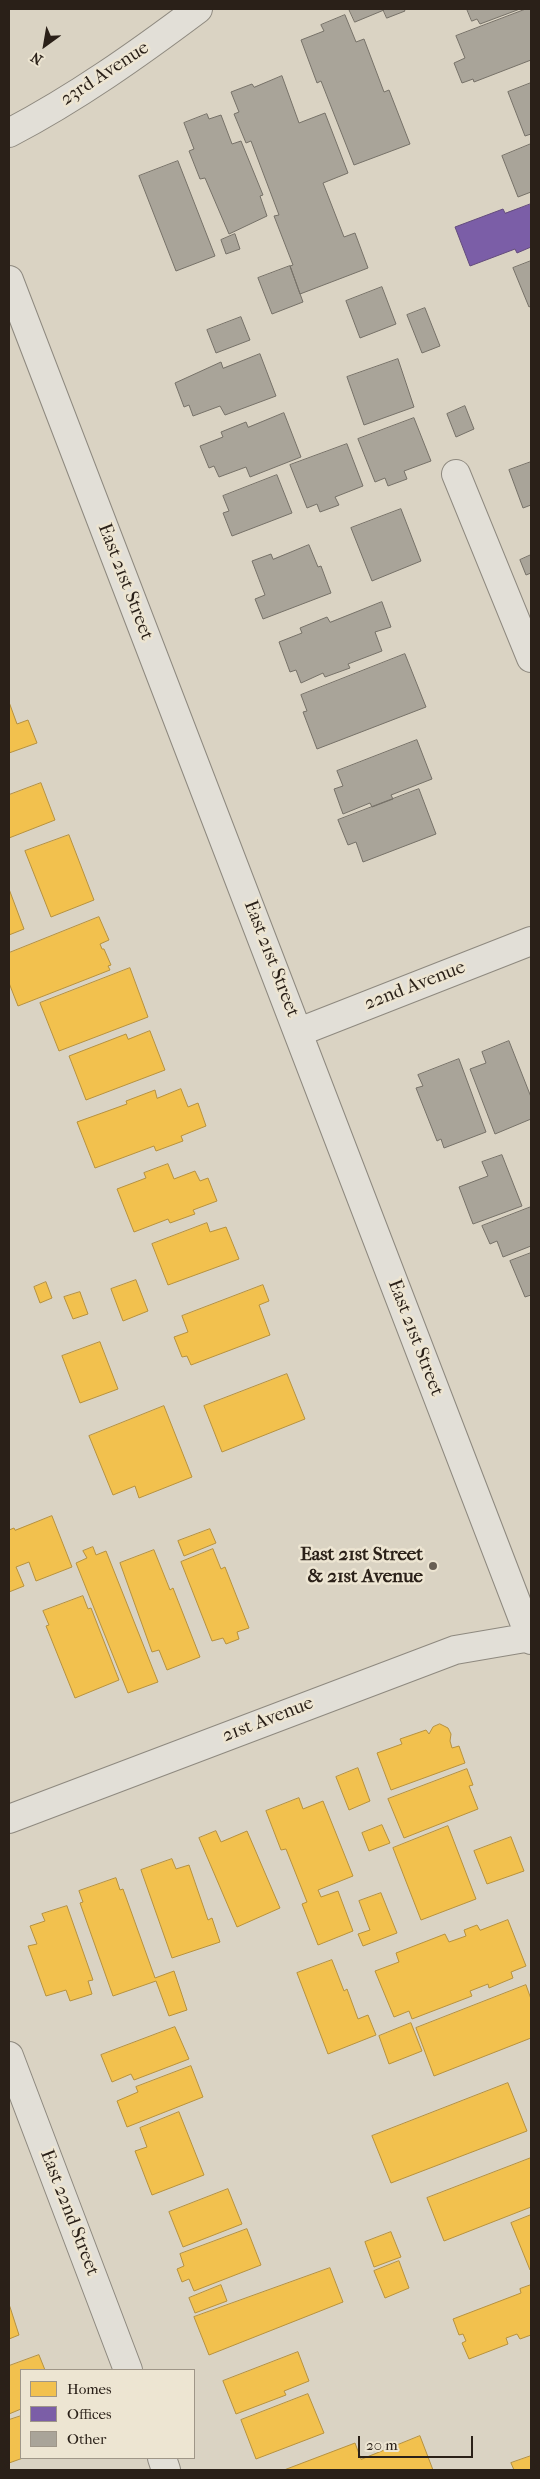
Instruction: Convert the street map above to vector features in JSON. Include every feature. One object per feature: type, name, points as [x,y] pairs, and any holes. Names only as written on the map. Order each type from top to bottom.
[{"type":"street","name":"23rd Avenue","points":[[9,133],[35,119],[137,54],[198,9]]},
{"type":"street","name":"East 21st Street","points":[[9,280],[531,1638]]},
{"type":"street","points":[[456,474],[531,658]]},
{"type":"street","name":"22nd Avenue","points":[[299,1032],[531,941]]},
{"type":"street","name":"21st Avenue","points":[[9,1819],[455,1650],[531,1638]]},
{"type":"street","name":"East 22nd Street","points":[[9,2056],[128,2369]]},
{"type":"building: Homes","points":[[9,702],[17,724],[28,720],[37,743],[9,753]]},
{"type":"building: Homes","points":[[41,783],[55,820],[9,838],[9,795]]},
{"type":"building: Homes","points":[[69,835],[94,900],[51,917],[25,851]]},
{"type":"building: Homes","points":[[9,889],[24,929],[9,935]]},
{"type":"building: Homes","points":[[99,917],[109,940],[100,944],[111,965],[108,966],[110,970],[18,1006],[9,983],[9,953]]},
{"type":"building: Homes","points":[[130,968],[148,1017],[59,1051],[40,1003]]},
{"type":"building: Homes","points":[[150,1031],[165,1070],[86,1100],[69,1056],[126,1034],[128,1039]]},
{"type":"building: Homes","points":[[181,1089],[188,1107],[198,1103],[206,1126],[181,1136],[183,1141],[156,1151],[154,1146],[95,1168],[77,1122],[127,1104],[126,1101],[155,1090],[157,1098]]},
{"type":"building: Homes","points":[[168,1164],[174,1179],[195,1171],[200,1181],[208,1178],[217,1201],[193,1210],[195,1214],[170,1223],[168,1219],[134,1232],[117,1189],[146,1178],[144,1173]]},
{"type":"building: Homes","points":[[207,1223],[210,1232],[226,1227],[239,1259],[168,1285],[152,1244]]},
{"type":"building: Homes","points":[[136,1280],[148,1311],[123,1321],[111,1289]]},
{"type":"building: Homes","points":[[46,1282],[52,1298],[40,1303],[34,1287]]},
{"type":"building: Homes","points":[[263,1285],[269,1301],[259,1305],[270,1335],[191,1365],[187,1356],[182,1357],[174,1337],[188,1332],[182,1316]]},
{"type":"building: Homes","points":[[80,1292],[88,1314],[73,1319],[64,1297]]},
{"type":"building: Homes","points":[[100,1342],[118,1389],[80,1403],[62,1356]]},
{"type":"building: Homes","points":[[287,1374],[305,1419],[222,1452],[204,1406]]},
{"type":"building: Homes","points":[[164,1406],[192,1477],[139,1498],[135,1486],[113,1495],[89,1436]]},
{"type":"building: Homes","points":[[52,1516],[72,1567],[36,1581],[29,1562],[16,1567],[24,1586],[9,1592],[9,1530],[14,1528],[15,1530]]},
{"type":"building: Homes","points":[[210,1529],[216,1543],[184,1556],[178,1541]]},
{"type":"building: Homes","points":[[93,1547],[96,1555],[106,1551],[158,1682],[128,1693],[76,1563],[87,1558],[83,1551]]},
{"type":"building: Homes","points":[[213,1549],[221,1569],[225,1567],[249,1628],[237,1632],[239,1639],[226,1644],[223,1638],[212,1641],[181,1562]]},
{"type":"building: Homes","points":[[154,1550],[170,1590],[173,1588],[200,1657],[167,1670],[159,1650],[152,1652],[120,1563]]},
{"type":"building: Homes","points":[[83,1596],[88,1609],[91,1608],[119,1680],[75,1698],[46,1626],[49,1625],[43,1611]]},
{"type":"building: Homes","points":[[440,1724],[448,1728],[451,1734],[452,1748],[459,1746],[465,1763],[391,1790],[377,1753],[402,1744],[400,1739],[426,1730],[429,1734],[433,1727]]},
{"type":"building: Homes","points":[[358,1768],[370,1801],[349,1810],[336,1777]]},
{"type":"building: Homes","points":[[467,1769],[473,1785],[469,1786],[478,1809],[404,1838],[388,1799]]},
{"type":"building: Homes","points":[[299,1798],[303,1809],[323,1801],[353,1876],[318,1890],[321,1897],[338,1891],[353,1931],[318,1945],[302,1904],[307,1902],[286,1849],[281,1850],[266,1811]]},
{"type":"building: Homes","points":[[382,1825],[390,1843],[369,1851],[362,1833]]},
{"type":"building: Homes","points":[[448,1826],[476,1899],[421,1920],[393,1848]]},
{"type":"building: Homes","points":[[216,1831],[221,1842],[247,1831],[280,1908],[237,1927],[199,1838]]},
{"type":"building: Homes","points":[[511,1837],[524,1871],[487,1884],[474,1851]]},
{"type":"building: Homes","points":[[172,1859],[176,1869],[189,1865],[208,1920],[212,1918],[220,1942],[172,1958],[141,1870]]},
{"type":"building: Homes","points":[[116,1878],[120,1890],[123,1889],[155,1978],[174,1971],[187,2010],[169,2016],[156,1981],[113,1996],[80,1903],[83,1902],[79,1891]]},
{"type":"building: Homes","points":[[381,1893],[397,1933],[363,1946],[358,1934],[370,1930],[359,1901]]},
{"type":"building: Homes","points":[[67,1906],[93,1980],[88,1981],[92,1994],[70,2001],[66,1990],[46,1996],[28,1946],[37,1944],[30,1926],[45,1921],[42,1914]]},
{"type":"building: Homes","points":[[508,1920],[526,1966],[511,1972],[513,1978],[489,1988],[488,1984],[470,1991],[472,1996],[412,2019],[409,2011],[394,2017],[375,1971],[399,1962],[396,1953],[445,1934],[449,1942],[466,1936],[464,1930],[477,1925],[480,1930]]},
{"type":"building: Homes","points":[[332,1960],[344,1991],[347,1989],[358,2019],[368,2015],[376,2035],[328,2054],[297,1973]]},
{"type":"building: Homes","points":[[526,1985],[531,1999],[531,2038],[434,2076],[416,2028]]},
{"type":"building: Homes","points":[[411,2023],[422,2051],[389,2064],[379,2036]]},
{"type":"building: Homes","points":[[175,2027],[189,2059],[134,2080],[131,2074],[112,2082],[101,2055]]},
{"type":"building: Homes","points":[[191,2066],[203,2097],[127,2127],[117,2101],[138,2092],[136,2087]]},
{"type":"building: Homes","points":[[508,2083],[527,2131],[391,2183],[372,2136]]},
{"type":"building: Homes","points":[[179,2112],[204,2175],[152,2195],[135,2151],[147,2147],[140,2128]]},
{"type":"building: Homes","points":[[531,2158],[531,2207],[444,2241],[427,2198]]},
{"type":"building: Homes","points":[[228,2189],[242,2224],[183,2247],[169,2212]]},
{"type":"building: Homes","points":[[531,2215],[531,2269],[530,2270],[511,2223]]},
{"type":"building: Homes","points":[[247,2229],[261,2265],[194,2291],[189,2279],[182,2282],[177,2269],[184,2266],[180,2254]]},
{"type":"building: Homes","points":[[391,2232],[401,2257],[374,2267],[365,2242]]},
{"type":"building: Homes","points":[[399,2261],[409,2288],[385,2298],[374,2271]]},
{"type":"building: Homes","points":[[330,2268],[343,2302],[209,2355],[194,2317]]},
{"type":"building: Homes","points":[[221,2285],[227,2301],[195,2313],[189,2298]]},
{"type":"building: Homes","points":[[531,2285],[531,2335],[520,2339],[517,2334],[506,2338],[508,2344],[469,2359],[462,2343],[466,2341],[463,2334],[459,2335],[453,2319],[521,2293],[520,2289]]},
{"type":"building: Homes","points":[[9,2308],[19,2335],[9,2339]]},
{"type":"building: Homes","points":[[298,2352],[309,2381],[284,2391],[286,2395],[236,2414],[223,2381]]},
{"type":"building: Homes","points":[[39,2355],[45,2369],[20,2369],[20,2409],[9,2414],[9,2366]]},
{"type":"building: Homes","points":[[308,2394],[324,2433],[256,2459],[241,2420]]},
{"type":"building: Homes","points":[[20,2416],[20,2459],[9,2463],[9,2420]]},
{"type":"building: Homes","points":[[420,2436],[433,2470],[284,2470],[355,2443],[361,2459]]},
{"type":"building: Homes","points":[[531,2456],[531,2470],[514,2470],[511,2463]]},
{"type":"building: Offices","points":[[531,204],[531,247],[517,253],[515,249],[470,266],[455,227],[503,209],[505,213]]},
{"type":"building: Other","points":[[349,9],[383,9],[384,10],[355,22]]},
{"type":"building: Other","points":[[383,9],[404,9],[405,11],[387,18]]},
{"type":"building: Other","points":[[467,9],[520,9],[480,24],[477,19],[472,21]]},
{"type":"building: Other","points":[[526,9],[531,9],[531,60],[474,82],[473,79],[462,83],[454,63],[465,58],[456,36]]},
{"type":"building: Other","points":[[345,15],[356,42],[364,39],[384,92],[389,90],[410,144],[354,165],[321,81],[317,83],[301,40],[324,31],[321,25]]},
{"type":"building: Other","points":[[282,76],[299,123],[325,113],[348,173],[323,183],[344,237],[355,233],[368,268],[300,294],[290,266],[293,265],[274,216],[279,215],[251,141],[246,143],[234,114],[239,112],[231,92],[252,84],[254,87]]},
{"type":"building: Other","points":[[531,83],[531,134],[525,136],[508,92]]},
{"type":"building: Other","points":[[207,114],[209,119],[221,115],[232,144],[241,141],[263,195],[260,196],[267,216],[229,234],[205,178],[200,179],[189,151],[194,149],[184,123]]},
{"type":"building: Other","points":[[531,144],[531,192],[518,197],[502,156]]},
{"type":"building: Other","points":[[178,161],[215,256],[176,271],[139,176]]},
{"type":"building: Other","points":[[235,234],[240,249],[226,254],[221,240]]},
{"type":"building: Other","points":[[531,261],[531,306],[529,307],[513,268]]},
{"type":"building: Other","points":[[290,266],[303,302],[272,314],[258,278]]},
{"type":"building: Other","points":[[382,287],[396,324],[360,338],[346,301]]},
{"type":"building: Other","points":[[425,308],[440,346],[422,353],[407,315]]},
{"type":"building: Other","points":[[241,317],[250,340],[216,353],[207,330]]},
{"type":"building: Other","points":[[260,354],[276,396],[225,415],[220,406],[193,416],[189,405],[184,407],[175,383],[221,362],[223,368]]},
{"type":"building: Other","points":[[398,359],[414,407],[364,425],[347,377]]},
{"type":"building: Other","points":[[465,406],[474,429],[456,437],[447,414]]},
{"type":"building: Other","points":[[284,413],[301,457],[250,477],[246,467],[219,477],[214,466],[209,468],[200,446],[223,437],[221,432],[246,422],[248,427]]},
{"type":"building: Other","points":[[414,418],[431,461],[404,471],[407,479],[388,486],[385,478],[375,482],[358,439]]},
{"type":"building: Other","points":[[347,444],[363,486],[335,497],[339,505],[320,512],[317,504],[307,508],[290,465]]},
{"type":"building: Other","points":[[531,462],[531,505],[523,508],[509,470]]},
{"type":"building: Other","points":[[277,475],[292,513],[232,536],[223,513],[229,511],[223,496]]},
{"type":"building: Other","points":[[401,509],[421,561],[372,581],[351,528]]},
{"type":"building: Other","points":[[309,545],[318,567],[321,566],[331,593],[263,619],[255,599],[265,595],[252,561],[271,554],[273,559]]},
{"type":"building: Other","points":[[531,555],[531,573],[526,575],[520,560]]},
{"type":"building: Other","points":[[382,602],[391,627],[375,632],[382,651],[348,664],[350,668],[325,677],[323,673],[301,683],[296,670],[290,672],[279,642],[302,633],[300,628],[327,617],[330,622]]},
{"type":"building: Other","points":[[405,654],[426,707],[317,749],[303,712],[307,711],[301,695]]},
{"type":"building: Other","points":[[417,740],[432,779],[391,795],[393,799],[372,807],[370,803],[343,814],[334,789],[343,786],[337,771]]},
{"type":"building: Other","points":[[419,789],[436,834],[363,862],[356,842],[348,845],[338,820]]},
{"type":"building: Other","points":[[509,1041],[531,1097],[531,1119],[495,1134],[470,1069],[486,1063],[482,1052]]},
{"type":"building: Other","points":[[459,1059],[486,1132],[444,1148],[441,1139],[437,1141],[416,1088],[423,1086],[418,1075]]},
{"type":"building: Other","points":[[502,1155],[522,1206],[473,1224],[459,1187],[488,1176],[482,1162]]},
{"type":"building: Other","points":[[531,1207],[531,1246],[503,1257],[497,1241],[490,1244],[482,1226]]},
{"type":"building: Other","points":[[531,1253],[531,1295],[525,1297],[510,1261]]},
{"type":"place","name":"East 21st Street & 21st Avenue","points":[[433,1566]]}]
